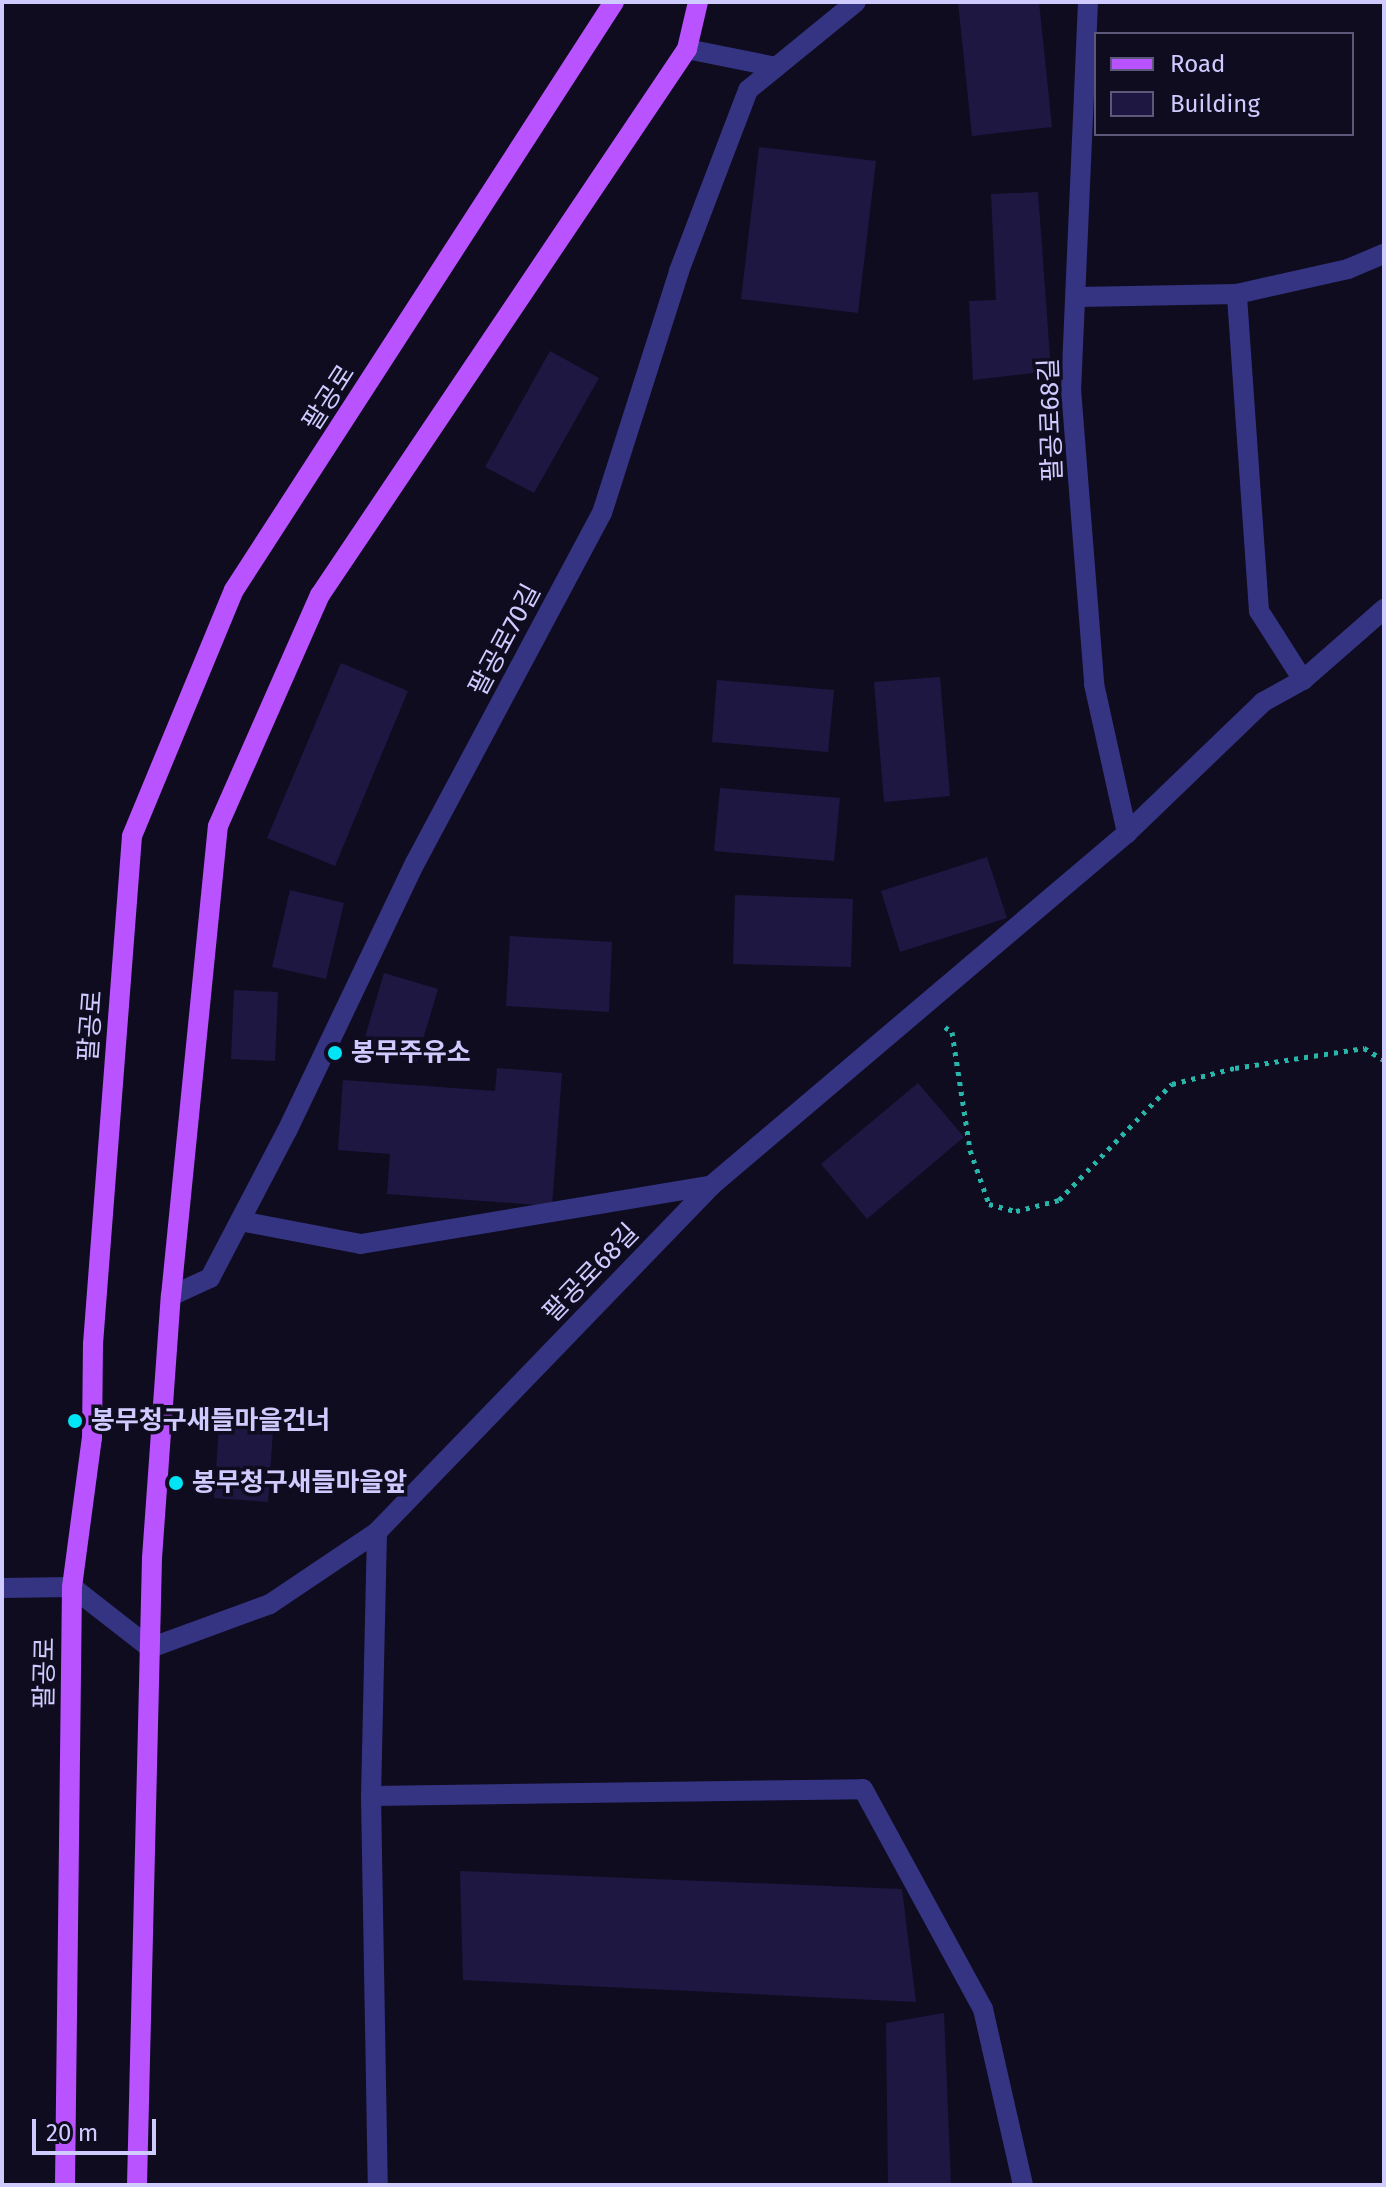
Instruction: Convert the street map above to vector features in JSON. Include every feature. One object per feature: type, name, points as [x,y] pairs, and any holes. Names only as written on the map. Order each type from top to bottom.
[{"type":"main road","name":"팔공로","points":[[65,2185],[72,1587],[92,1438],[93,1344],[132,836],[234,590],[614,2]]},
{"type":"main road","points":[[137,2185],[150,1648],[171,1296],[218,826],[320,595],[687,49],[698,2]]},
{"type":"street","name":"팔공로70길","points":[[171,1296],[210,1278],[415,863],[602,513],[679,271],[748,90],[856,2]]},
{"type":"street","name":"팔공로68길","points":[[1088,2],[1078,297],[1071,389],[1094,684],[1127,833]]},
{"type":"street","points":[[687,49],[776,67]]},
{"type":"street","points":[[1078,297],[1237,294],[1348,269],[1384,254]]},
{"type":"street","points":[[1237,294],[1259,611],[1303,680]]},
{"type":"street","name":"팔공로68길","points":[[150,1648],[270,1604],[377,1532],[712,1185],[1127,833],[1263,702],[1303,680],[1384,609]]},
{"type":"street","points":[[240,1221],[361,1244],[712,1185]]},
{"type":"street","points":[[377,1532],[371,1796],[378,2185]]},
{"type":"street","points":[[2,1588],[72,1587],[150,1648]]},
{"type":"street","points":[[371,1796],[863,1789],[983,2009],[1023,2185]]},
{"type":"path","points":[[917,1008],[952,1032],[970,1150],[989,1204],[1016,1211],[1059,1200],[1172,1084],[1235,1068],[1364,1048],[1384,1060]]},
{"type":"building","points":[[958,2],[1039,2],[1052,127],[972,136]]},
{"type":"building","points":[[759,147],[876,161],[858,313],[741,299]]},
{"type":"building","points":[[1038,192],[1051,371],[973,380],[969,301],[996,300],[991,194]]},
{"type":"building","points":[[550,351],[599,378],[534,493],[485,467]]},
{"type":"building","points":[[341,663],[408,691],[335,866],[267,838]]},
{"type":"building","points":[[940,677],[950,796],[884,802],[874,682]]},
{"type":"building","points":[[717,680],[834,690],[828,752],[712,742]]},
{"type":"building","points":[[720,788],[840,798],[834,861],[714,851]]},
{"type":"building","points":[[987,857],[1007,918],[900,952],[881,891]]},
{"type":"building","points":[[290,890],[344,903],[326,979],[272,967]]},
{"type":"building","points":[[735,895],[853,899],[851,967],[733,964]]},
{"type":"building","points":[[510,936],[612,942],[609,1012],[506,1006]]},
{"type":"building","points":[[384,973],[438,989],[416,1063],[362,1047]]},
{"type":"building","points":[[234,990],[278,992],[275,1061],[231,1059]]},
{"type":"building","points":[[497,1068],[562,1073],[552,1206],[387,1194],[390,1154],[338,1150],[343,1080],[495,1091]]},
{"type":"building","points":[[918,1083],[964,1137],[867,1219],[821,1164]]},
{"type":"building","points":[[219,1427],[273,1431],[268,1502],[214,1498]]},
{"type":"building","points":[[460,1871],[902,1889],[916,2002],[463,1980]]},
{"type":"building","points":[[944,2013],[951,2185],[888,2185],[886,2023]]},
{"type":"place","name":"봉무주유소","points":[[335,1053]]},
{"type":"place","name":"봉무청구새들마을건너","points":[[75,1421]]},
{"type":"place","name":"봉무청구새들마을앞","points":[[176,1483]]}]
